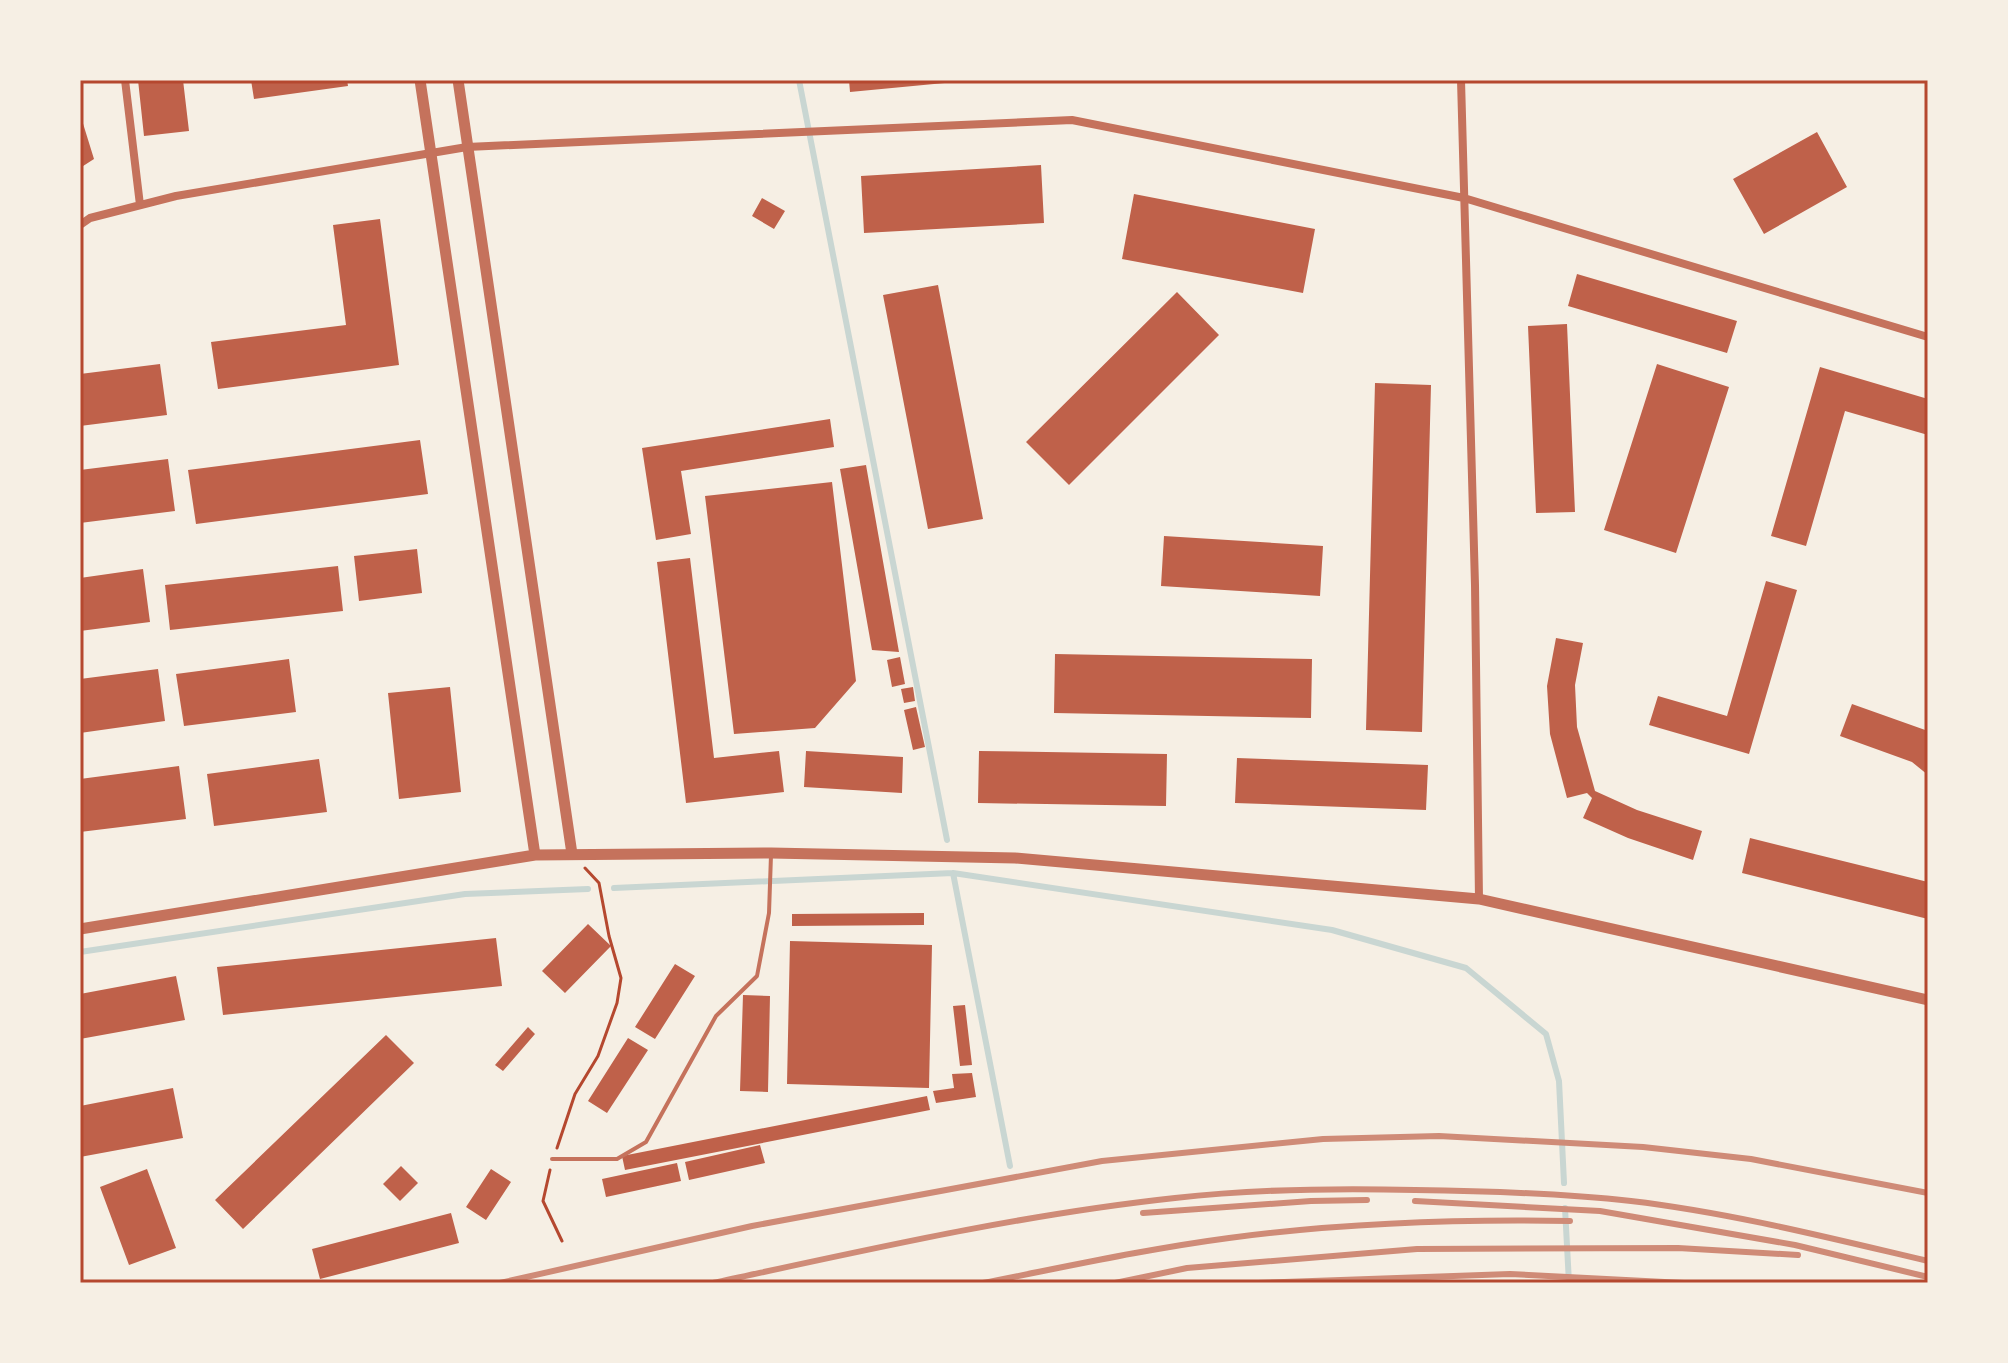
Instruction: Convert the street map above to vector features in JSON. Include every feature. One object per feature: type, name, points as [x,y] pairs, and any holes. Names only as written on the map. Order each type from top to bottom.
[{"type":"street","points":[[125,80],[140,205]]},
{"type":"street","points":[[420,80],[535,855]]},
{"type":"street","points":[[458,80],[572,854]]},
{"type":"street","points":[[1461,80],[1475,601],[1479,899]]},
{"type":"street","points":[[80,225],[90,218],[176,196],[467,147],[1072,120],[1464,198],[1928,337]]},
{"type":"street","points":[[80,929],[535,855],[771,853],[1015,858],[1479,899],[1928,1000]]},
{"type":"lane","points":[[552,1159],[617,1159],[646,1142],[716,1016],[757,976],[769,913],[771,853]]},
{"type":"path","points":[[562,1241],[543,1201],[552,1159],[575,1094],[598,1056],[617,1003],[621,978],[599,883],[572,854]]},
{"type":"building","points":[[138,80],[183,80],[189,131],[144,136]]},
{"type":"building","points":[[251,80],[347,80],[348,86],[254,99]]},
{"type":"building","points":[[849,80],[955,80],[955,82],[850,92]]},
{"type":"building","points":[[80,118],[94,159],[80,168]]},
{"type":"building","points":[[1817,132],[1847,187],[1764,234],[1733,179]]},
{"type":"building","points":[[1041,165],[1044,223],[864,233],[861,176]]},
{"type":"building","points":[[1134,194],[1315,229],[1303,293],[1122,259]]},
{"type":"building","points":[[762,198],[785,211],[774,229],[752,216]]},
{"type":"building","points":[[380,219],[399,365],[218,389],[211,342],[346,325],[333,225]]},
{"type":"building","points":[[1577,274],[1737,321],[1727,353],[1568,306]]},
{"type":"building","points":[[938,285],[983,519],[928,529],[883,295]]},
{"type":"building","points":[[1177,292],[1219,335],[1069,485],[1026,442]]},
{"type":"building","points":[[1567,324],[1575,512],[1536,513],[1528,326]]},
{"type":"building","points":[[160,364],[167,415],[80,426],[80,374]]},
{"type":"building","points":[[1657,364],[1729,387],[1676,553],[1604,530]]},
{"type":"building","points":[[1820,367],[1928,399],[1928,435],[1845,411],[1806,546],[1771,536]]},
{"type":"building","points":[[1375,383],[1431,385],[1422,732],[1366,730]]},
{"type":"building","points":[[830,419],[834,447],[681,471],[691,534],[656,540],[642,448]]},
{"type":"building","points":[[420,440],[428,494],[196,524],[188,470]]},
{"type":"building","points":[[168,459],[175,511],[80,523],[80,470]]},
{"type":"building","points":[[866,465],[899,652],[872,650],[840,469]]},
{"type":"building","points":[[832,482],[856,681],[815,728],[734,734],[705,496]]},
{"type":"building","points":[[1164,536],[1323,546],[1320,596],[1161,586]]},
{"type":"building","points":[[417,549],[422,593],[359,601],[354,556]]},
{"type":"building","points":[[690,558],[714,758],[779,751],[784,792],[686,803],[657,562]]},
{"type":"building","points":[[338,566],[343,611],[170,630],[165,585]]},
{"type":"building","points":[[143,569],[150,622],[80,631],[80,578]]},
{"type":"building","points":[[1766,581],[1797,590],[1749,754],[1649,725],[1658,696],[1727,716]]},
{"type":"building","points":[[1556,638],[1583,643],[1575,685],[1577,727],[1595,791],[1637,810],[1702,831],[1693,860],[1628,838],[1583,818],[1592,798],[1587,793],[1567,798],[1550,734],[1547,686]]},
{"type":"building","points":[[1055,654],[1312,659],[1311,718],[1054,713]]},
{"type":"building","points":[[900,657],[905,684],[892,687],[887,660]]},
{"type":"building","points":[[289,659],[296,712],[184,726],[176,674]]},
{"type":"building","points":[[158,669],[165,721],[80,733],[80,679]]},
{"type":"building","points":[[450,687],[461,792],[399,799],[388,693]]},
{"type":"building","points":[[913,687],[915,701],[904,703],[901,689]]},
{"type":"building","points":[[1852,704],[1928,731],[1928,775],[1912,762],[1840,736]]},
{"type":"building","points":[[916,707],[925,747],[913,750],[904,710]]},
{"type":"building","points":[[806,751],[903,757],[902,793],[804,787]]},
{"type":"building","points":[[979,751],[1167,754],[1166,806],[978,803]]},
{"type":"building","points":[[1237,758],[1428,765],[1426,810],[1235,803]]},
{"type":"building","points":[[319,759],[327,812],[214,826],[207,774]]},
{"type":"building","points":[[179,766],[186,819],[80,832],[80,779]]},
{"type":"building","points":[[1750,838],[1928,882],[1928,919],[1742,873]]},
{"type":"building","points":[[924,913],[924,925],[792,926],[792,914]]},
{"type":"building","points":[[588,924],[611,946],[565,993],[542,971]]},
{"type":"building","points":[[496,938],[502,986],[223,1015],[217,967]]},
{"type":"building","points":[[790,941],[932,945],[929,1088],[787,1084]]},
{"type":"building","points":[[675,964],[695,976],[655,1039],[635,1027]]},
{"type":"building","points":[[176,976],[185,1020],[80,1039],[80,994]]},
{"type":"building","points":[[743,995],[770,996],[768,1092],[740,1091]]},
{"type":"building","points":[[965,1005],[972,1065],[960,1066],[953,1006]]},
{"type":"building","points":[[528,1027],[535,1034],[503,1071],[495,1065]]},
{"type":"building","points":[[386,1035],[414,1063],[243,1229],[215,1200]]},
{"type":"building","points":[[628,1038],[648,1050],[607,1113],[588,1101]]},
{"type":"building","points":[[972,1073],[976,1097],[936,1103],[933,1091],[954,1088],[952,1074]]},
{"type":"building","points":[[173,1088],[183,1138],[80,1157],[80,1106]]},
{"type":"building","points":[[927,1096],[930,1110],[625,1170],[622,1156]]},
{"type":"building","points":[[760,1145],[765,1163],[689,1180],[685,1162]]},
{"type":"building","points":[[677,1163],[681,1181],[606,1197],[602,1179]]},
{"type":"building","points":[[401,1166],[418,1183],[400,1201],[383,1184]]},
{"type":"building","points":[[147,1169],[176,1248],[129,1265],[100,1187]]},
{"type":"building","points":[[491,1169],[511,1182],[486,1220],[466,1207]]},
{"type":"building","points":[[451,1213],[459,1243],[320,1279],[312,1249]]},
{"type":"waterway","points":[[799,80],[947,840]]},
{"type":"waterway","points":[[953,873],[1010,1166]]},
{"type":"waterway","points":[[614,888],[953,873],[1332,930],[1466,968],[1546,1034],[1559,1081],[1564,1183]]},
{"type":"waterway","points":[[80,952],[465,894],[588,889]]},
{"type":"waterway","points":[[1565,1208],[1569,1283]]},
{"type":"railway","points":[[500,1283],[752,1226],[1102,1161],[1323,1139],[1439,1136],[1643,1147],[1751,1159],[1928,1193]]},
{"type":"railway","points":[[713,1283],[942,1234],[1116,1205],[1205,1195],[1325,1189],[1496,1192],[1631,1201],[1744,1219],[1928,1261]]},
{"type":"railway","points":[[1143,1213],[1367,1200]]},
{"type":"railway","points":[[1415,1201],[1600,1211],[1795,1245],[1928,1277]]},
{"type":"railway","points":[[983,1283],[1167,1247],[1271,1233],[1400,1223],[1570,1221]]},
{"type":"railway","points":[[1115,1283],[1187,1268],[1417,1249],[1678,1248],[1798,1255]]},
{"type":"railway","points":[[1258,1283],[1510,1274],[1684,1283]]}]
